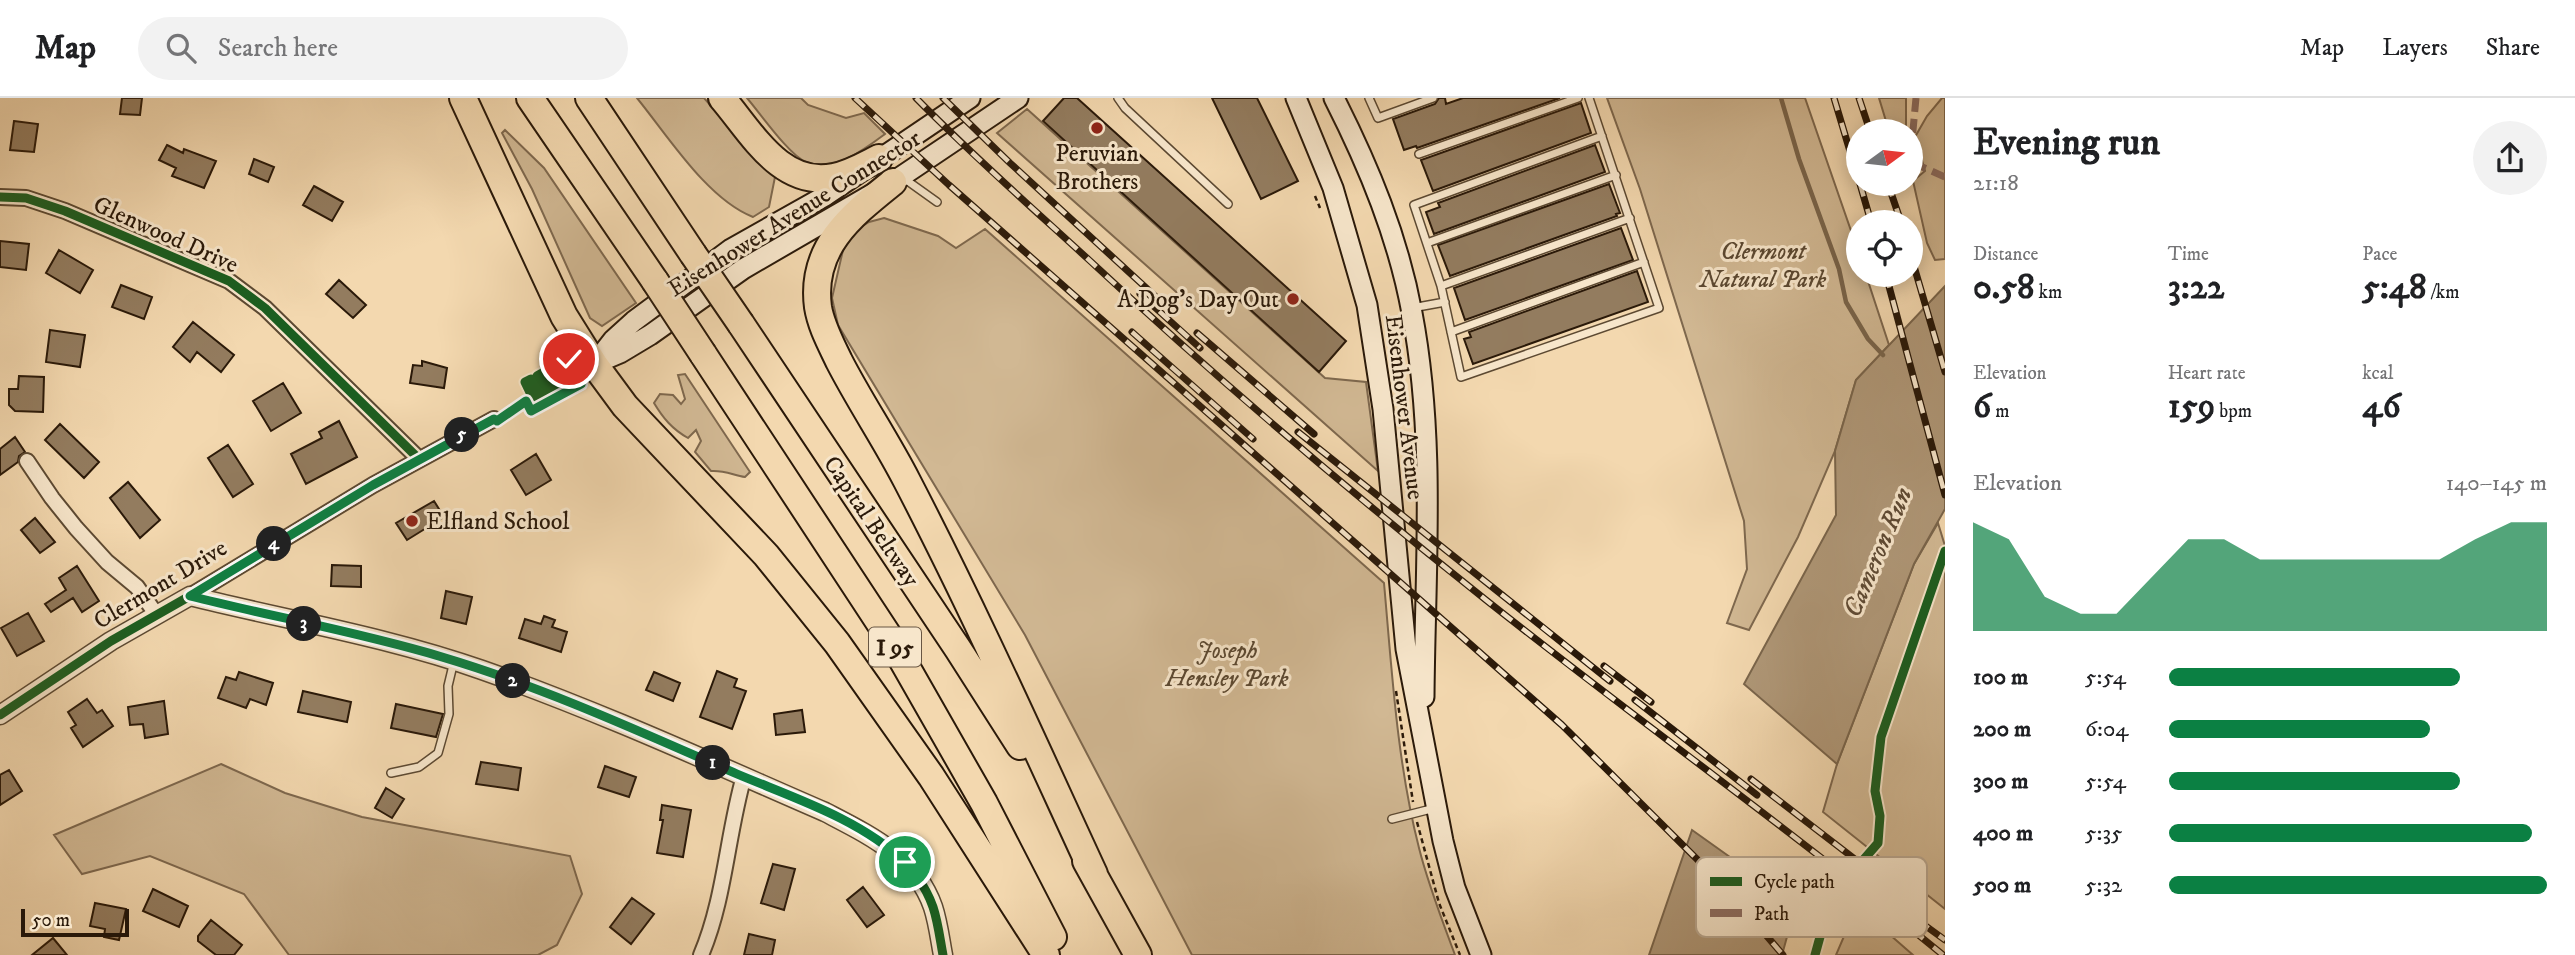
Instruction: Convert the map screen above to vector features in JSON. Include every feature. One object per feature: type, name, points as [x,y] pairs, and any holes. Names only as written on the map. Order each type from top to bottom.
[{"type":"highway","points":[[463,98],[564,316],[572,375],[625,406],[766,555],[837,643],[931,776],[1046,955]]},
{"type":"highway","name":"Capital Beltway","points":[[530,98],[655,281],[891,640],[984,803],[1062,955]]},
{"type":"highway","name":"Capital Beltway","points":[[589,98],[1007,725],[1138,955]]},
{"type":"highway","points":[[722,98],[772,159],[792,173],[820,179],[833,177],[849,173],[879,158]]},
{"type":"highway","points":[[897,179],[848,220],[830,244],[818,282],[818,306],[822,323],[849,380],[895,458],[965,593],[1094,874]]},
{"type":"main road","name":"Eisenhower Avenue Connector","points":[[572,375],[620,333],[731,249],[825,196],[970,98]]},
{"type":"main road","name":"Eisenhower Avenue Connector","points":[[572,375],[620,353],[743,269],[897,179],[1018,98]]},
{"type":"main road","name":"Eisenhower Avenue","points":[[1296,98],[1333,188],[1367,305],[1384,409],[1406,649],[1436,808],[1455,888],[1481,955]]},
{"type":"main road","name":"Eisenhower Avenue","points":[[1334,98],[1382,204],[1403,272],[1423,385],[1427,457],[1422,733]]},
{"type":"street","name":"Glenwood Drive","points":[[0,197],[26,198],[65,211],[230,282],[265,308],[419,458]]},
{"type":"street","name":"Clermont Drive","points":[[0,715],[156,614],[419,458],[494,419]]},
{"type":"street","points":[[27,461],[76,528],[107,562],[137,587],[156,614]]},
{"type":"street","points":[[190,596],[398,645],[454,661],[534,689],[825,812],[872,836],[910,867],[926,890],[936,917],[943,955]]},
{"type":"street","points":[[701,955],[717,905],[735,805],[744,776]]},
{"type":"lane","points":[[1118,98],[1177,159],[1228,204]]},
{"type":"lane","points":[[1369,98],[1378,118],[1433,98]]},
{"type":"lane","points":[[1419,154],[1578,98]]},
{"type":"lane","points":[[1589,98],[1616,175],[1659,308],[1461,377],[1441,286],[1414,205],[1602,136]]},
{"type":"lane","points":[[1427,243],[1616,175]]},
{"type":"lane","points":[[897,179],[937,202]]},
{"type":"lane","points":[[1441,286],[1630,218]]},
{"type":"lane","points":[[1451,332],[1644,262]]},
{"type":"lane","points":[[1411,308],[1445,302]]},
{"type":"lane","points":[[391,773],[419,767],[438,752],[449,715],[449,686],[454,661]]},
{"type":"lane","points":[[1392,819],[1436,808]]},
{"type":"path","points":[[545,400],[561,390],[572,375]]},
{"type":"path","points":[[545,400],[572,375]]},
{"type":"green space","points":[[637,98],[704,98],[775,177],[769,207],[753,217],[720,196],[689,165]]},
{"type":"green space","points":[[747,98],[801,98],[808,105],[846,118],[864,113],[885,134],[848,158],[817,165],[799,158],[783,143]]},
{"type":"green space","name":"Clermont Natural Park","points":[[1607,98],[1805,98],[1846,216],[1846,287],[1870,287],[1889,345],[1856,380],[1835,451],[1798,537],[1749,630],[1727,623],[1747,569],[1744,521],[1640,189]]},
{"type":"green space","points":[[1879,98],[1906,98],[1906,119],[1885,119]]},
{"type":"green space","points":[[1942,98],[1945,98],[1945,259],[1935,260],[1927,243],[1923,210],[1920,210],[1916,196],[1923,196],[1923,123]]},
{"type":"green space","points":[[1027,109],[1325,378],[1366,382],[1378,471],[997,133]]},
{"type":"green space","points":[[505,130],[544,168],[636,303],[602,326],[590,318],[532,189],[502,133]]},
{"type":"green space","name":"Joseph Hensley Park","points":[[884,218],[938,236],[956,248],[985,229],[1384,583],[1405,783],[1419,848],[1455,955],[1192,955],[1025,635],[838,325],[832,298],[843,250],[853,232],[869,222]]},
{"type":"green space","points":[[685,374],[750,472],[745,477],[711,471],[695,452],[701,441],[696,430],[688,438],[682,435],[668,423],[654,403],[660,394],[673,395],[681,404],[685,399],[678,375]]},
{"type":"green space","points":[[1938,523],[1945,546],[1945,909],[1927,895],[1927,857],[1880,857],[1823,812],[1837,764],[1914,564]]},
{"type":"green space","points":[[221,764],[285,793],[362,817],[570,856],[582,894],[557,945],[538,955],[289,955],[244,894],[150,856],[82,874],[54,835]]},
{"type":"green space","points":[[1844,937],[1892,937],[1913,955],[1836,955]]},
{"type":"water","name":"Cameron Run","points":[[1945,286],[1945,509],[1914,564],[1837,764],[1744,684],[1836,515],[1835,451],[1856,380]]},
{"type":"water","points":[[1692,830],[1730,857],[1696,857],[1696,937],[1787,937],[1782,955],[1649,955]]},
{"type":"building","points":[[122,98],[142,98],[140,115],[120,114]]},
{"type":"building","points":[[1064,98],[1077,98],[1346,341],[1319,372],[1043,121]]},
{"type":"building","points":[[1212,98],[1257,98],[1298,181],[1261,199]]},
{"type":"building","points":[[1439,98],[1445,98],[1446,104],[1463,98],[1560,98],[1417,148],[1416,146],[1404,150],[1393,119],[1435,104]]},
{"type":"building","points":[[1581,103],[1591,133],[1433,191],[1421,160]]},
{"type":"building","points":[[14,121],[38,124],[34,152],[10,150]]},
{"type":"building","points":[[167,145],[183,153],[184,149],[216,161],[204,188],[172,176],[176,168],[159,160]]},
{"type":"building","points":[[1595,145],[1605,172],[1434,234],[1426,212],[1440,207],[1438,203]]},
{"type":"building","points":[[254,159],[274,167],[268,182],[249,174]]},
{"type":"building","points":[[1609,184],[1620,213],[1616,214],[1617,216],[1450,276],[1438,245]]},
{"type":"building","points":[[314,186],[343,202],[332,221],[303,205]]},
{"type":"building","points":[[1621,228],[1633,260],[1465,320],[1454,288]]},
{"type":"building","points":[[0,241],[29,244],[26,270],[0,267]]},
{"type":"building","points":[[59,250],[93,270],[80,293],[46,273]]},
{"type":"building","points":[[1637,271],[1648,302],[1473,364],[1464,339],[1471,337],[1469,332]]},
{"type":"building","points":[[339,280],[366,305],[353,318],[326,294]]},
{"type":"building","points":[[121,285],[152,297],[144,319],[112,307]]},
{"type":"building","points":[[193,322],[234,355],[221,372],[197,352],[190,362],[173,347]]},
{"type":"building","points":[[50,330],[85,335],[80,367],[46,362]]},
{"type":"building","points":[[422,361],[447,368],[444,388],[410,383],[413,365],[422,366]]},
{"type":"building","points":[[19,376],[44,377],[43,412],[15,411],[9,405],[9,389],[18,389]]},
{"type":"building","points":[[283,383],[301,413],[271,431],[253,401]]},
{"type":"building","points":[[339,421],[357,457],[306,484],[291,454],[322,438],[319,432]]},
{"type":"building","points":[[60,424],[99,462],[84,478],[45,440]]},
{"type":"building","points":[[15,437],[25,452],[19,456],[18,462],[0,475],[0,449]]},
{"type":"building","points":[[228,445],[253,484],[233,497],[208,458]]},
{"type":"building","points":[[536,454],[551,480],[526,495],[511,470]]},
{"type":"building","points":[[128,482],[160,520],[140,538],[110,498]]},
{"type":"building","points":[[434,501],[444,517],[407,540],[396,523]]},
{"type":"building","points":[[35,518],[55,542],[40,553],[21,530]]},
{"type":"building","points":[[332,565],[361,566],[361,587],[331,586]]},
{"type":"building","points":[[77,566],[99,601],[82,612],[73,598],[51,612],[45,604],[66,590],[59,578]]},
{"type":"building","points":[[446,591],[472,597],[466,624],[441,618]]},
{"type":"building","points":[[28,613],[44,641],[17,656],[1,628]]},
{"type":"building","points":[[544,616],[555,620],[552,627],[567,632],[561,652],[519,638],[525,619],[541,624]]},
{"type":"building","points":[[717,671],[737,679],[734,687],[746,691],[732,729],[700,717]]},
{"type":"building","points":[[239,672],[273,683],[266,705],[250,699],[246,708],[218,698],[226,677],[236,680]]},
{"type":"building","points":[[654,672],[680,683],[673,701],[646,690]]},
{"type":"building","points":[[303,691],[351,702],[347,722],[298,712]]},
{"type":"building","points":[[87,699],[97,713],[102,710],[113,726],[83,747],[71,728],[76,725],[68,712]]},
{"type":"building","points":[[164,701],[168,734],[145,738],[143,724],[130,725],[128,707]]},
{"type":"building","points":[[396,704],[443,714],[436,737],[391,728]]},
{"type":"building","points":[[802,710],[805,732],[776,735],[774,714]]},
{"type":"building","points":[[481,762],[521,768],[518,790],[476,784]]},
{"type":"building","points":[[605,766],[636,777],[629,797],[598,787]]},
{"type":"building","points":[[9,770],[22,791],[0,805],[0,775]]},
{"type":"building","points":[[386,788],[404,799],[392,818],[375,808]]},
{"type":"building","points":[[662,805],[691,810],[683,857],[657,853],[663,820],[660,820]]},
{"type":"building","points":[[773,864],[795,869],[784,910],[761,903]]},
{"type":"building","points":[[863,887],[884,915],[867,927],[847,900]]},
{"type":"building","points":[[153,889],[188,906],[179,927],[143,911]]},
{"type":"building","points":[[632,898],[654,914],[631,944],[610,927]]},
{"type":"building","points":[[95,903],[126,909],[119,940],[104,937],[105,929],[90,926]]},
{"type":"building","points":[[211,920],[242,945],[234,955],[216,955],[198,941],[198,936]]},
{"type":"building","points":[[749,934],[775,940],[772,955],[744,955]]},
{"type":"building","points":[[53,938],[67,955],[32,955]]},
{"type":"waterway","points":[[1781,98],[1799,159],[1839,269],[1846,302],[1868,339],[1883,355]]},
{"type":"railway","points":[[855,98],[949,185],[1562,725],[1696,858]]},
{"type":"railway","points":[[916,98],[979,160],[1136,303],[1334,476],[1486,600],[1820,857]]},
{"type":"railway","points":[[943,98],[1155,296]]},
{"type":"railway","points":[[1834,98],[1846,138]]},
{"type":"railway","points":[[1859,98],[1866,119]]},
{"type":"railway","points":[[1863,196],[1868,210]]},
{"type":"railway","points":[[1892,196],[1897,210]]},
{"type":"railway","points":[[1889,287],[1945,495]]},
{"type":"railway","points":[[1920,287],[1945,372]]},
{"type":"railway","points":[[1140,294],[1200,348]]},
{"type":"railway","points":[[1132,332],[1253,439]]},
{"type":"railway","points":[[1197,333],[1314,434]]},
{"type":"railway","points":[[1298,432],[1610,681]]},
{"type":"railway","points":[[1604,666],[1651,702]]},
{"type":"railway","points":[[1635,700],[1757,795]]},
{"type":"railway","points":[[1751,779],[1852,857]]},
{"type":"railway","points":[[1927,927],[1945,940]]},
{"type":"railway","points":[[1768,937],[1783,955]]},
{"type":"railway","points":[[1920,937],[1943,955]]},
{"type":"marked path","points":[[1916,98],[1912,141],[1914,160],[1920,166],[1945,177]]},
{"type":"cycle path","points":[[0,197],[26,198],[65,211],[229,281],[265,308],[419,459]]},
{"type":"cycle path","points":[[537,407],[525,382],[531,379],[541,400],[548,396],[537,376],[544,372],[555,393],[561,390],[551,369],[556,366],[567,386],[574,383],[563,362],[569,359],[581,384],[579,385]]},
{"type":"cycle path","points":[[1866,857],[1878,843],[1880,816],[1875,791],[1881,737],[1945,551]]},
{"type":"cycle path","points":[[0,715],[111,641],[190,596],[374,638],[446,658],[569,703],[825,812],[858,829],[889,849],[915,874],[933,907],[943,955]]},
{"type":"cycle path","points":[[1815,955],[1820,937]]},
{"type":"place","name":"Peruvian Brothers","points":[[1097,128]]},
{"type":"place","name":"A Dog's Day Out","points":[[1293,299]]},
{"type":"place","name":"Elfland School","points":[[412,521]]},
{"type":"route","points":[[569,359],[581,384],[531,411],[526,401],[497,421],[494,419],[419,458],[190,596],[440,656],[534,689],[825,812],[880,841],[905,862]]}]
